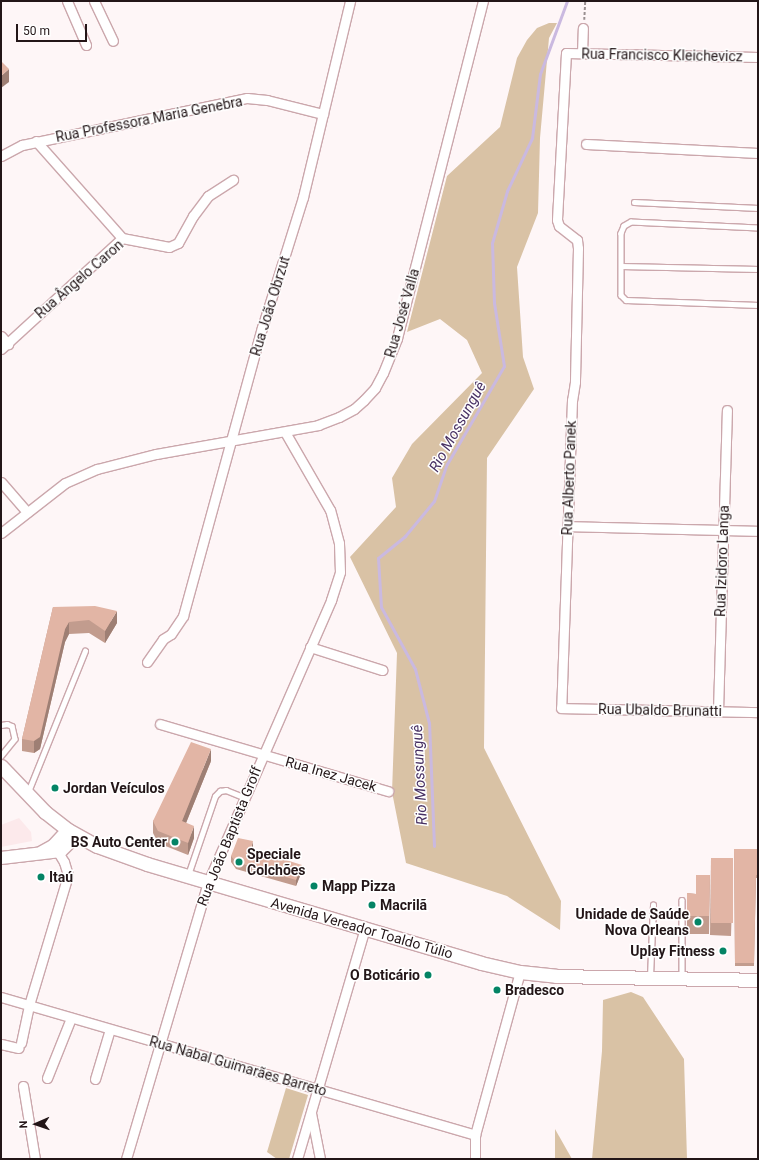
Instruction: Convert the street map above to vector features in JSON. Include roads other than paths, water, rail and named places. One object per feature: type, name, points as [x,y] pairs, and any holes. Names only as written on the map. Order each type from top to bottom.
[{"type":"main road","name":"Avenida Vereador Toaldo Túlio","points":[[1,766],[27,795],[45,812],[72,833],[112,852],[187,876],[481,963],[520,972],[556,976],[758,980]]},
{"type":"street","points":[[67,1],[86,45]]},
{"type":"street","points":[[94,1],[113,41]]},
{"type":"street","name":"Rua João Obrzut","points":[[147,662],[163,639],[171,634],[182,619],[185,610],[264,322],[303,197],[350,1]]},
{"type":"street","name":"Rua José Valla","points":[[1,533],[65,483],[97,469],[150,456],[285,432],[327,422],[354,409],[374,388],[383,373],[397,338],[483,1]]},
{"type":"street","points":[[582,53],[583,28]]},
{"type":"street","name":"Rua Francisco Kleichevicz","points":[[578,248],[576,240],[559,226],[557,220],[566,52],[758,57]]},
{"type":"street","name":"Rua Professora Maria Genebra","points":[[1,156],[22,144],[247,98],[267,100],[323,114]]},
{"type":"street","points":[[36,142],[122,238]]},
{"type":"street","points":[[586,144],[758,153]]},
{"type":"street","name":"Rua Ângelo Caron","points":[[4,347],[122,238],[169,247],[178,243],[193,216],[208,196],[233,180]]},
{"type":"street","name":"Rua Alberto Panek","points":[[561,708],[572,400],[575,382],[578,248]]},
{"type":"street","points":[[1,336],[4,347]]},
{"type":"street","name":"Rua Izidoro Langa","points":[[718,711],[727,410]]},
{"type":"street","name":"Rua João Baptista Groff","points":[[126,1159],[208,882],[243,797],[336,586],[340,572],[339,543],[332,516],[323,496],[285,432]]},
{"type":"street","points":[[1,482],[27,512]]},
{"type":"street","points":[[567,526],[758,531]]},
{"type":"street","points":[[310,647],[382,670]]},
{"type":"street","name":"Rua Ubaldo Brunatti","points":[[561,708],[758,712]]},
{"type":"street","name":"Rua Inez Jacek","points":[[160,724],[388,791]]},
{"type":"street","points":[[1,858],[58,852],[64,849],[72,833]]},
{"type":"street","points":[[38,854],[72,833]]},
{"type":"street","points":[[1,1044],[20,1046],[29,1006],[68,875],[64,862],[58,852]]},
{"type":"street","points":[[297,1159],[365,928]]},
{"type":"street","points":[[475,1159],[475,1135],[520,972]]},
{"type":"street","name":"Rua Nabal Guimarães Barreto","points":[[1,997],[475,1135]]},
{"type":"street","points":[[47,1078],[71,1018]]},
{"type":"street","points":[[95,1079],[110,1029]]},
{"type":"street","points":[[23,1086],[35,1159]]},
{"type":"street","points":[[311,1112],[320,1159]]},
{"type":"lane","points":[[634,202],[758,208]]},
{"type":"lane","points":[[758,228],[631,222],[624,226],[621,233],[621,296],[626,300],[758,305]]},
{"type":"lane","points":[[621,266],[758,269]]},
{"type":"lane","points":[[27,795],[85,651]]},
{"type":"lane","points":[[1,725],[7,724],[12,726],[15,739],[1,756]]},
{"type":"lane","points":[[187,876],[215,796],[220,790],[226,790],[243,797]]},
{"type":"lane","points":[[682,900],[682,979]]},
{"type":"lane","points":[[650,978],[653,905]]},
{"type":"waterway","name":"Rio Mossunguê","points":[[434,846],[429,723],[415,669],[381,607],[378,558],[405,536],[434,501],[447,464],[504,366],[494,303],[492,243],[507,191],[532,138],[540,74],[567,1]]},
{"type":"place","name":"Jordan Veículos","points":[[55,788]]},
{"type":"place","name":"BS Auto Center","points":[[175,842]]},
{"type":"place","name":"Speciale Colchões","points":[[239,862]]},
{"type":"place","name":"Itaú","points":[[41,877]]},
{"type":"place","name":"Mapp Pizza","points":[[314,886]]},
{"type":"place","name":"Macrilã","points":[[372,905]]},
{"type":"place","name":"Unidade de Saúde Nova Orleans","points":[[698,922]]},
{"type":"place","name":"Uplay Fitness","points":[[723,951]]},
{"type":"place","name":"O Boticário","points":[[428,975]]},
{"type":"place","name":"Bradesco","points":[[497,990]]}]
